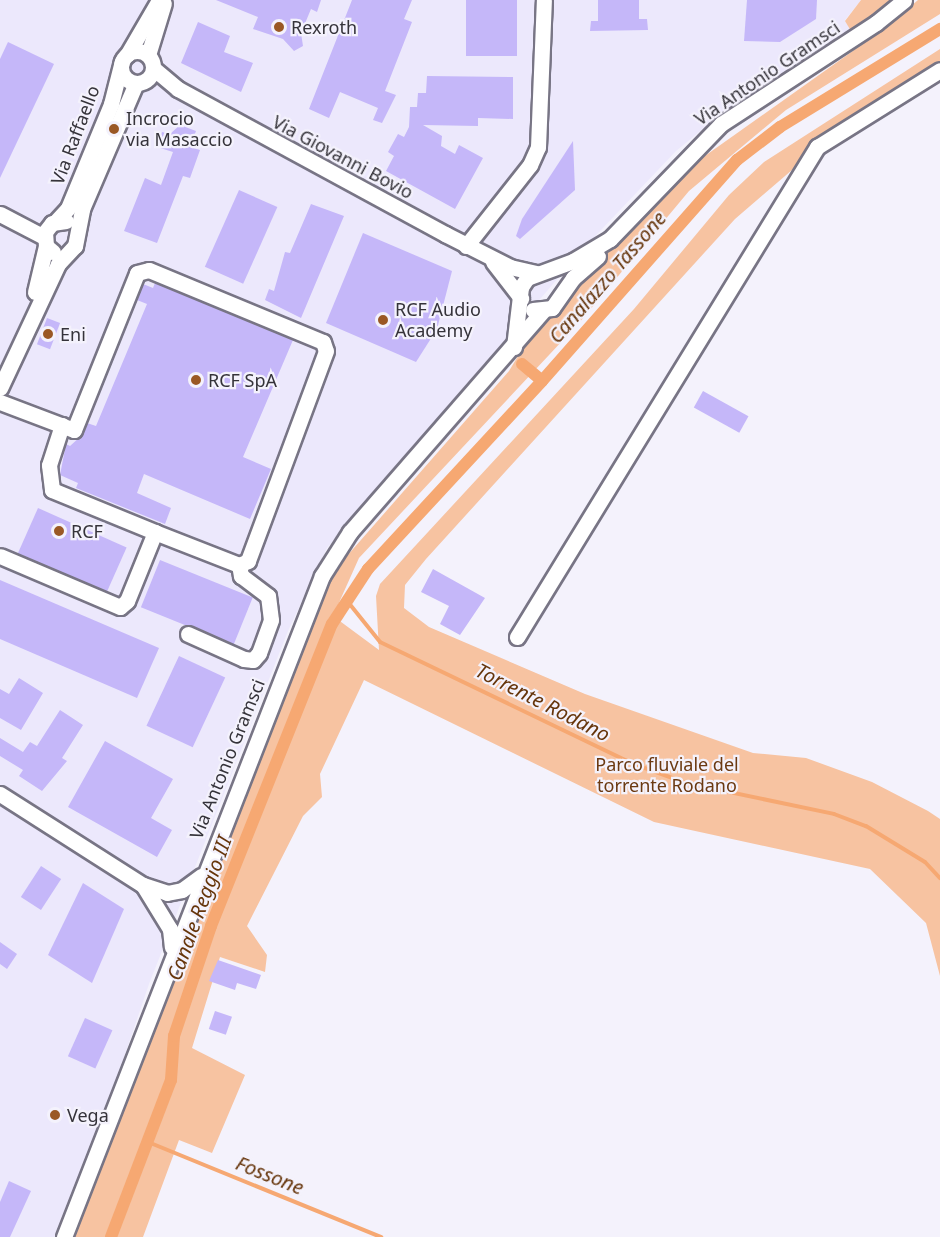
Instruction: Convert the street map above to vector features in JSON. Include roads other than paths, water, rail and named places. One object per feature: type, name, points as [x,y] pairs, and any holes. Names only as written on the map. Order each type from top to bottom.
[{"type":"street","name":"Via Raffaello","points":[[8,369],[41,274],[49,232],[68,208],[111,105],[125,58],[159,0]]},
{"type":"street","name":"Via Raffaello","points":[[8,369],[58,264],[78,237],[82,208],[151,61],[165,0]]},
{"type":"street","points":[[466,246],[524,174],[538,147],[544,0]]},
{"type":"street","name":"Via Antonio Gramsci","points":[[64,1237],[172,950],[312,596],[335,554],[543,311],[552,308],[559,294],[710,133],[904,0]]},
{"type":"street","name":"Via Raffaello","points":[[125,58],[123,75],[140,83]]},
{"type":"street","points":[[125,58],[151,61]]},
{"type":"street","name":"Via Giovanni Bovio","points":[[151,61],[178,89],[466,246],[489,258],[540,273]]},
{"type":"street","points":[[517,637],[817,147],[940,70]]},
{"type":"street","name":"Via Giovanni Bovio","points":[[140,83],[178,89]]},
{"type":"street","points":[[0,214],[22,224],[49,232],[75,228],[78,237]]},
{"type":"street","points":[[49,232],[52,252],[69,252]]},
{"type":"street","name":"Via Antonio Gramsci","points":[[514,347],[523,282],[610,239]]},
{"type":"street","name":"Via Giovanni Bovio","points":[[489,258],[522,299]]},
{"type":"street","points":[[0,402],[74,430],[137,273],[149,270],[323,342],[326,351],[253,551],[239,565]]},
{"type":"street","points":[[540,273],[553,278],[559,294]]},
{"type":"street","points":[[522,299],[530,309],[543,311]]},
{"type":"street","points":[[0,388],[8,369]]},
{"type":"street","points":[[62,425],[48,465],[52,490],[239,565]]},
{"type":"street","points":[[0,556],[120,607],[128,601],[155,532]]},
{"type":"street","points":[[188,634],[244,659],[253,660],[260,653],[271,620],[267,596],[241,576],[239,565]]},
{"type":"street","points":[[0,794],[143,885],[167,893],[182,890],[201,876]]},
{"type":"street","points":[[143,885],[170,929],[172,950]]},
{"type":"street","points":[[167,893],[186,916]]},
{"type":"street","points":[[163,917],[186,916]]},
{"type":"waterway","name":"Canalazzo Tassone","points":[[111,1237],[171,1080],[174,1036],[211,926],[332,624],[368,569],[542,381],[737,160],[780,127],[940,29]]},
{"type":"waterway","points":[[522,364],[542,381]]},
{"type":"waterway","name":"Torrente Rodano","points":[[348,602],[380,642],[631,763],[686,783],[834,814],[866,826],[925,862],[940,878]]},
{"type":"waterway","name":"Fossone","points":[[148,1142],[381,1237]]},
{"type":"place","name":"Rexroth","points":[[279,27]]},
{"type":"place","name":"Incrocio via Masaccio","points":[[114,129]]},
{"type":"place","name":"RCF Audio Academy","points":[[383,320]]},
{"type":"place","name":"Eni","points":[[48,334]]},
{"type":"place","name":"RCF SpA","points":[[196,380]]},
{"type":"place","name":"RCF","points":[[59,531]]},
{"type":"place","name":"Vega","points":[[55,1115]]},
{"type":"park label","name":"Parco fluviale del torrente Rodano","points":[[667,775]]},
{"type":"water label","name":"Canale Reggio III","points":[[199,908]]}]
